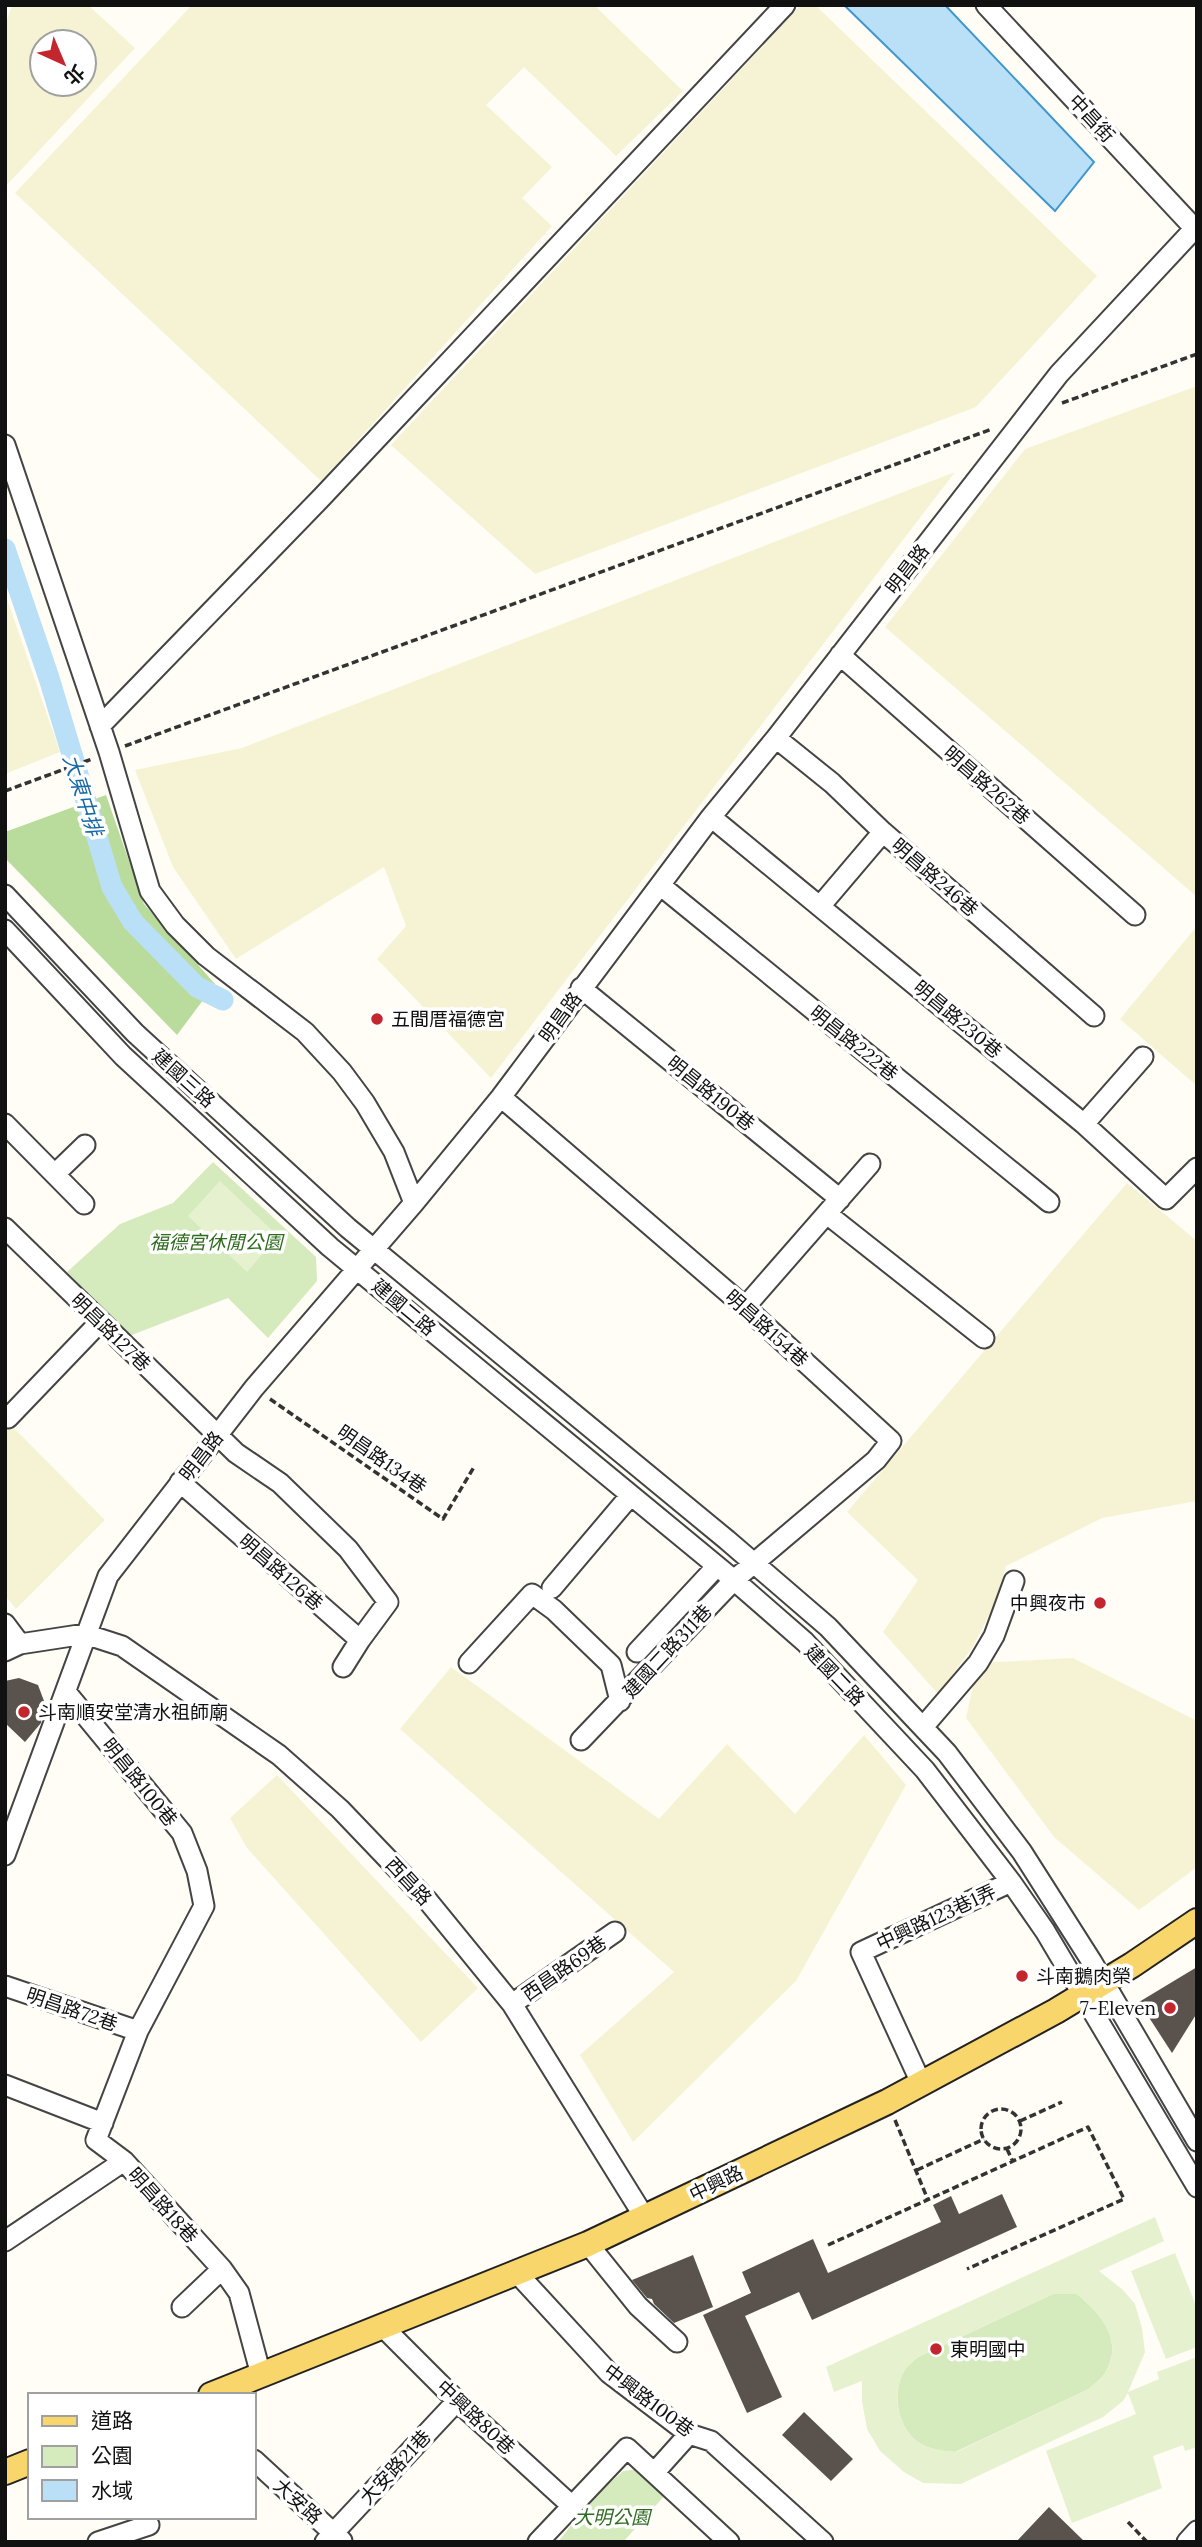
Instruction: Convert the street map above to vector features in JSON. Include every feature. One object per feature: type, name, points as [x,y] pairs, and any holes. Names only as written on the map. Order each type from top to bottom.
[{"type":"main road","name":"中興路","points":[[216,2393],[587,2244],[887,2102],[1104,1983],[1197,1921]]},
{"type":"main road","points":[[5,2472],[28,2463]]},
{"type":"street","points":[[100,726],[322,497],[785,5]]},
{"type":"street","name":"中昌街","points":[[986,5],[1196,228]]},
{"type":"street","name":"明昌路","points":[[5,1855],[108,1576],[254,1388],[414,1203],[501,1097],[711,817],[776,738],[1024,417],[1059,374],[1196,228]]},
{"type":"street","points":[[5,445],[109,752],[150,891],[175,925],[206,956],[304,1032],[342,1072],[365,1102],[394,1152],[414,1203]]},
{"type":"street","name":"明昌路262巷","points":[[840,655],[1135,915]]},
{"type":"street","name":"明昌路246巷","points":[[776,738],[832,783],[883,832],[1094,1016]]},
{"type":"street","name":"明昌路230巷","points":[[711,817],[1084,1124],[1166,1199],[1196,1172]]},
{"type":"street","points":[[821,905],[883,832]]},
{"type":"street","name":"明昌路222巷","points":[[660,885],[1049,1202]]},
{"type":"street","name":"建國三路","points":[[5,895],[135,1033],[373,1249]]},
{"type":"street","name":"建國三路","points":[[5,930],[123,1056],[356,1268]]},
{"type":"street","name":"明昌路190巷","points":[[581,988],[984,1338]]},
{"type":"street","points":[[1084,1124],[1143,1057]]},
{"type":"street","name":"明昌路154巷","points":[[501,1097],[745,1307],[891,1441],[876,1460],[755,1564]]},
{"type":"street","points":[[6,1127],[84,1204]]},
{"type":"street","points":[[55,1174],[85,1145]]},
{"type":"street","points":[[745,1307],[870,1164]]},
{"type":"street","name":"明昌路127巷","points":[[5,1228],[236,1453],[280,1483],[348,1549],[388,1602],[359,1640]]},
{"type":"street","name":"建國二路","points":[[373,1249],[828,1627],[923,1727],[947,1753],[1022,1853],[1104,1983],[1197,2141]]},
{"type":"street","name":"建國二路","points":[[356,1268],[718,1566],[805,1642],[925,1770],[1045,1931],[1197,2187]]},
{"type":"street","points":[[8,1418],[100,1322]]},
{"type":"street","name":"明昌路126巷","points":[[180,1482],[359,1640]]},
{"type":"street","points":[[552,1588],[630,1496]]},
{"type":"street","name":"建國二路311巷","points":[[581,1740],[734,1580],[755,1564]]},
{"type":"street","points":[[637,1652],[718,1566]]},
{"type":"street","points":[[923,1727],[978,1663],[994,1636],[1014,1581]]},
{"type":"street","points":[[469,1664],[532,1594],[554,1610],[611,1665],[620,1701]]},
{"type":"street","points":[[5,1623],[13,1647],[85,1634]]},
{"type":"street","name":"西昌路","points":[[85,1634],[122,1646],[279,1755],[340,1809],[428,1901],[512,2004],[645,2218]]},
{"type":"street","points":[[343,1667],[359,1640]]},
{"type":"street","name":"明昌路100巷","points":[[66,1692],[182,1833],[197,1871],[204,1906],[138,2031],[103,2123]]},
{"type":"street","name":"中興路123巷1弄","points":[[922,2085],[861,1952],[1011,1882]]},
{"type":"street","name":"西昌路69巷","points":[[512,2004],[615,1931]]},
{"type":"street","name":"明昌路72巷","points":[[5,1986],[138,2031]]},
{"type":"street","points":[[5,2085],[103,2123],[96,2140],[124,2161]]},
{"type":"street","name":"明昌路18巷","points":[[5,2241],[124,2161],[222,2269],[239,2293],[261,2375]]},
{"type":"street","points":[[587,2244],[638,2306],[677,2342]]},
{"type":"street","points":[[182,2307],[222,2269]]},
{"type":"street","name":"中興路100巷","points":[[517,2273],[609,2373],[689,2434],[711,2441],[823,2542]]},
{"type":"street","name":"中興路80巷","points":[[383,2327],[457,2401],[572,2505]]},
{"type":"street","name":"大安路21巷","points":[[334,2539],[457,2401]]},
{"type":"street","points":[[654,2473],[689,2434]]},
{"type":"street","points":[[538,2542],[627,2448],[729,2542]]},
{"type":"street","name":"大安路","points":[[256,2462],[334,2539]]},
{"type":"street","points":[[99,2542],[149,2525]]},
{"type":"street","points":[[1187,2542],[1197,2531]]},
{"type":"path","points":[[1061,404],[1197,354]]},
{"type":"path","points":[[5,791],[1024,417]]},
{"type":"path","name":"明昌路134巷","points":[[254,1388],[443,1519],[474,1467]]},
{"type":"path","points":[[887,2102],[928,2200]]},
{"type":"path","points":[[1020,2121],[1062,2102]]},
{"type":"path","points":[[999,2109],[1011,2112],[1020,2121],[1021,2134],[1018,2141],[1007,2148],[994,2148],[984,2139],[982,2126],[987,2115],[993,2111],[999,2109]]},
{"type":"path","points":[[828,2245],[1088,2127],[1124,2199],[967,2269]]},
{"type":"path","points":[[917,2170],[984,2139]]},
{"type":"path","points":[[1007,2148],[1013,2162]]},
{"type":"path","points":[[1128,2522],[1147,2542]]},
{"type":"shaded area","points":[[12,5],[88,5],[135,48],[98,88],[98,28],[28,28],[28,98],[88,98],[5,187],[5,26]]},
{"type":"shaded area","points":[[192,5],[594,5],[683,91],[616,156],[524,67],[486,105],[552,167],[522,198],[552,226],[321,481],[15,193]]},
{"type":"shaded area","points":[[801,5],[815,5],[1097,276],[976,407],[535,574],[391,445]]},
{"type":"shaded area","points":[[1197,386],[1197,897],[885,627],[1025,449]]},
{"type":"shaded area","points":[[955,472],[491,1078],[377,959],[406,926],[384,867],[236,959],[173,867],[135,770],[242,748]]},
{"type":"shaded area","points":[[5,593],[60,752],[5,774]]},
{"type":"shaded area","points":[[1197,926],[1197,1086],[1120,1019]]},
{"type":"shaded area","points":[[1127,1183],[1197,1241],[1197,1501],[1102,1518],[1006,1566],[995,1604],[972,1648],[938,1694],[883,1632],[918,1580],[847,1512]]},
{"type":"shaded area","points":[[5,1419],[105,1520],[16,1609],[5,1595]]},
{"type":"shaded area","points":[[1073,1658],[1197,1721],[1197,1867],[1139,1910],[1054,1837],[966,1718],[978,1663]]},
{"type":"shaded area","points":[[451,1667],[659,1819],[727,1744],[795,1814],[864,1735],[906,1785],[796,1981],[633,2142],[580,2055],[674,1972],[400,1729]]},
{"type":"shaded area","points":[[277,1775],[478,1988],[421,2042],[247,1848],[230,1818]]},
{"type":"green space","points":[[106,795],[144,904],[215,984],[177,1035],[5,858],[5,832]]},
{"type":"green space","name":"福德宮休閒公園","points":[[213,1162],[316,1257],[317,1281],[268,1338],[228,1298],[129,1336],[67,1272],[120,1224],[173,1203]]},
{"type":"green space","points":[[220,1181],[278,1236],[247,1272],[188,1216]]},
{"type":"green space","points":[[1155,2217],[1164,2241],[1099,2271],[1123,2290],[1135,2304],[1142,2328],[1145,2352],[1128,2392],[1159,2379],[1157,2372],[1197,2357],[1197,2447],[1185,2451],[1183,2445],[1153,2456],[1162,2488],[1072,2523],[1046,2451],[1136,2414],[1128,2393],[1123,2401],[1103,2417],[961,2484],[923,2483],[904,2472],[880,2451],[867,2429],[862,2381],[834,2392],[826,2367]],"holes":[[[1053,2294],[1077,2294],[1101,2319],[1111,2339],[1110,2361],[1103,2375],[1089,2389],[956,2452],[927,2447],[908,2432],[898,2403],[899,2382],[908,2366],[918,2357]]]},
{"type":"green space","points":[[1175,2253],[1197,2308],[1197,2347],[1166,2359],[1131,2271]]},
{"type":"green space","points":[[1053,2294],[1077,2294],[1094,2310],[1107,2328],[1112,2349],[1110,2361],[1102,2377],[1089,2389],[955,2452],[923,2445],[908,2432],[900,2413],[898,2392],[899,2382],[908,2366],[918,2357]]},
{"type":"green space","name":"大明公園","points":[[639,2469],[667,2493],[623,2542],[558,2542],[591,2500],[623,2471]]},
{"type":"water","points":[[844,5],[945,5],[1094,162],[1055,211]]},
{"type":"building","name":"斗南順安堂清水祖師廟","points":[[19,1678],[38,1685],[44,1701],[41,1723],[25,1742],[5,1723],[5,1681]]},
{"type":"building","name":"7-Eleven","points":[[1197,1967],[1197,2013],[1172,2053],[1139,2002]]},
{"type":"building","points":[[1002,2194],[1017,2227],[812,2320],[799,2292],[745,2316],[782,2397],[747,2413],[703,2315],[751,2293],[742,2272],[813,2239],[828,2273],[941,2222],[933,2205],[951,2196],[959,2214]]},
{"type":"building","points":[[693,2255],[713,2307],[674,2323],[632,2280]]},
{"type":"building","points":[[804,2412],[853,2459],[831,2481],[782,2435]]},
{"type":"building","points":[[1049,2507],[1085,2542],[1016,2542]]},
{"type":"waterway","name":"大東中排","points":[[5,549],[49,678],[112,887],[133,922],[197,987],[223,1000]]},
{"type":"place","name":"五間厝福德宮","points":[[377,1019]]},
{"type":"place","name":"中興夜市","points":[[1100,1603]]},
{"type":"place","name":"斗南順安堂清水祖師廟","points":[[24,1712]]},
{"type":"place","name":"斗南鵝肉榮","points":[[1022,1976]]},
{"type":"place","name":"7-Eleven","points":[[1170,2008]]},
{"type":"place","name":"東明國中","points":[[936,2349]]}]
